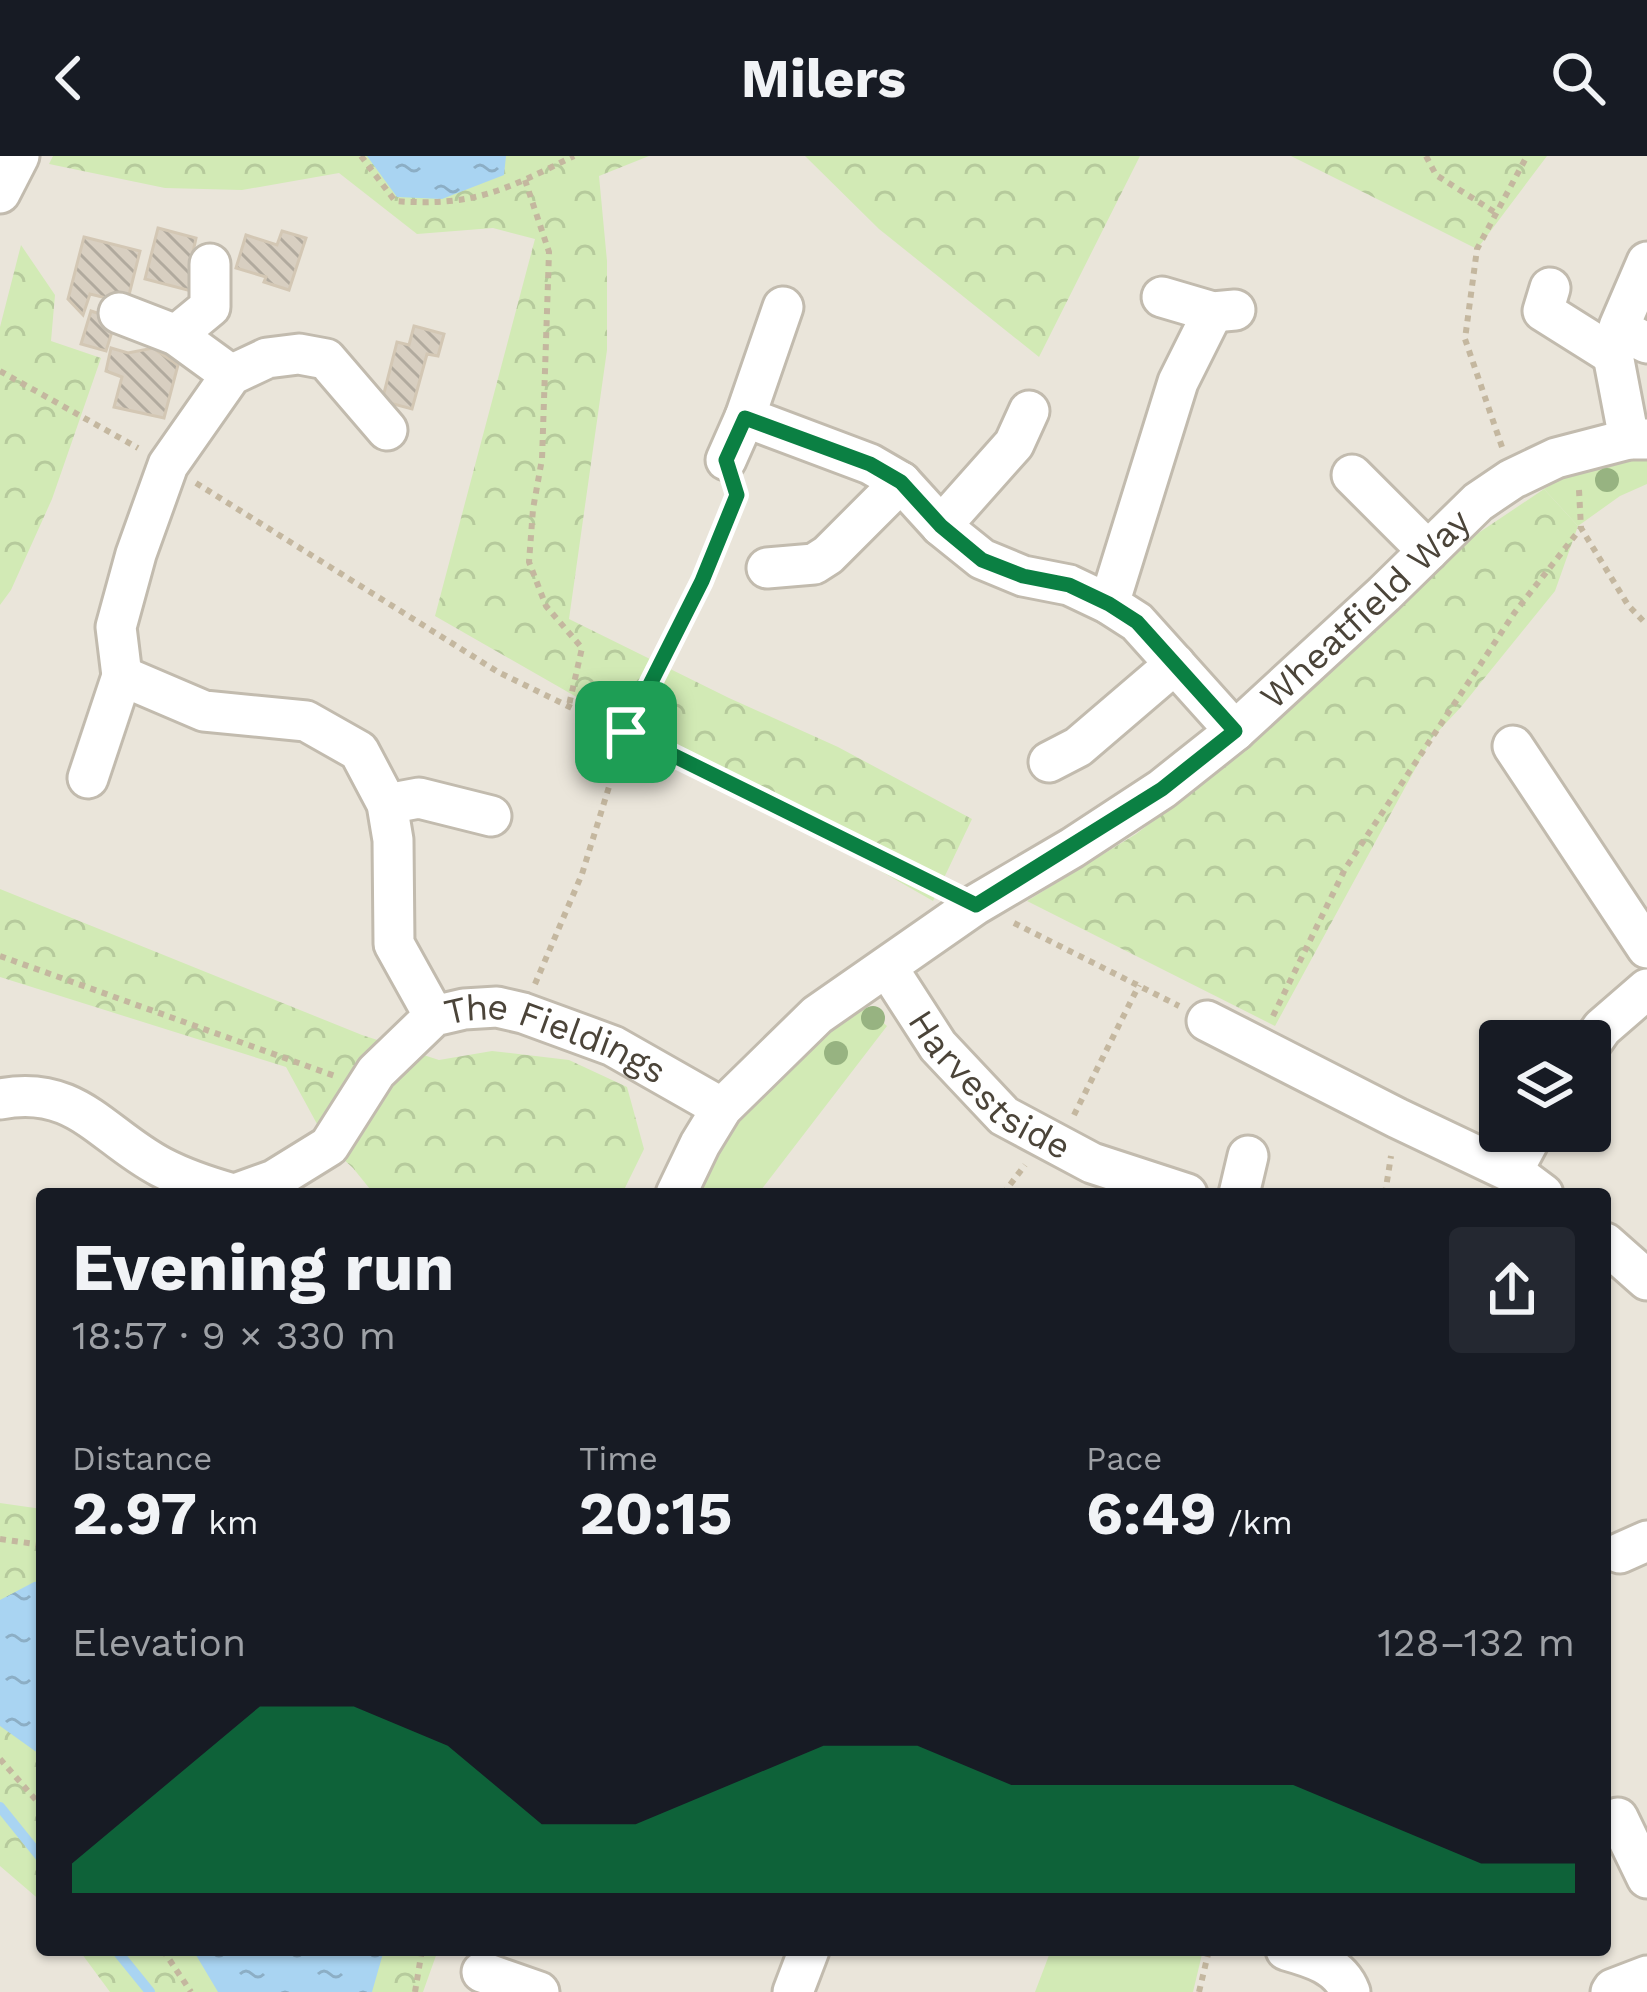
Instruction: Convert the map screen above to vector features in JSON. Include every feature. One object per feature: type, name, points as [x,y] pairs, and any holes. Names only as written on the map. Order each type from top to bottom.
[{"type":"street","points":[[0,193],[19,156]]},
{"type":"street","points":[[1638,439],[1629,357],[1619,327],[1647,262]]},
{"type":"street","points":[[176,335],[210,307],[210,263]]},
{"type":"street","points":[[1550,288],[1543,311],[1629,357]]},
{"type":"street","points":[[1109,604],[1178,382],[1224,311],[1162,297]]},
{"type":"street","points":[[726,460],[784,307]]},
{"type":"street","points":[[119,314],[176,335],[231,375]]},
{"type":"street","points":[[88,778],[122,676],[116,627],[136,554],[168,465],[231,375],[267,358],[299,353],[326,359],[386,430]]},
{"type":"street","points":[[941,526],[1014,444],[1029,411]]},
{"type":"street","points":[[745,418],[870,464],[901,482],[941,526],[982,560],[1023,576],[1069,585],[1109,604],[1137,622],[1235,731]]},
{"type":"street","name":"Wheatfield Way","points":[[679,1188],[722,1108],[817,1015],[976,905],[1162,789],[1235,731],[1478,502],[1512,479],[1577,451],[1638,439]]},
{"type":"street","points":[[1352,475],[1428,551]]},
{"type":"street","points":[[767,568],[814,564],[901,482]]},
{"type":"street","points":[[1049,762],[1078,748],[1175,664]]},
{"type":"street","points":[[122,676],[204,711],[306,721],[359,752],[387,804],[393,840],[394,944],[434,1016]]},
{"type":"street","points":[[1513,746],[1647,948]]},
{"type":"street","points":[[387,804],[419,799],[491,816]]},
{"type":"street","name":"Harvestside","points":[[887,967],[938,1046],[1004,1115],[1092,1163],[1169,1188]]},
{"type":"street","points":[[1611,1020],[1647,989]]},
{"type":"street","name":"The Fieldings","points":[[251,1188],[274,1180],[328,1146],[365,1087],[434,1016],[464,1009],[497,1007],[523,1013],[613,1046],[722,1108]]},
{"type":"street","points":[[1207,1021],[1527,1183],[1531,1152]]},
{"type":"street","name":"The Fieldings","points":[[0,1099],[44,1097],[72,1104],[158,1166],[211,1188]]},
{"type":"street","points":[[1611,1822],[1618,1818],[1647,1878]]},
{"type":"street","points":[[793,1992],[806,1956]]},
{"type":"street","points":[[1308,1956],[1335,1971],[1350,1992]]},
{"type":"street","points":[[482,1971],[539,1992]]},
{"type":"street","points":[[1611,1992],[1647,1976]]},
{"type":"path","points":[[361,156],[395,201],[438,204],[498,193],[574,156]]},
{"type":"path","points":[[1426,156],[1436,175],[1496,213]]},
{"type":"path","points":[[1512,479],[1466,339],[1477,249],[1527,156]]},
{"type":"path","points":[[525,180],[549,253],[542,460],[532,509],[529,562],[546,607],[582,648],[569,705]]},
{"type":"path","points":[[0,371],[168,465],[498,672],[1207,1021]]},
{"type":"path","points":[[1577,451],[1581,528],[1628,605],[1647,625]]},
{"type":"path","points":[[523,1013],[582,874],[626,732],[702,581],[737,495],[726,460]]},
{"type":"path","points":[[1258,1046],[1345,869],[1515,612],[1581,528]]},
{"type":"path","points":[[0,956],[365,1087]]},
{"type":"path","points":[[1059,1145],[1139,985]]},
{"type":"path","points":[[0,1539],[36,1544]]},
{"type":"path","points":[[0,1759],[36,1800]]},
{"type":"path","points":[[167,1956],[191,1992]]},
{"type":"path","points":[[415,1992],[421,1956]]},
{"type":"path","points":[[1199,1992],[1208,1956]]},
{"type":"shaded area","points":[[0,156],[1647,156],[1647,1992],[0,1992]]},
{"type":"green space","points":[[53,156],[649,156],[599,176],[607,261],[607,350],[569,619],[838,747],[972,819],[933,901],[435,616],[535,239],[493,228],[417,234],[339,173],[242,190],[165,188],[49,164]]},
{"type":"green space","points":[[805,156],[1140,156],[1039,357],[879,229]]},
{"type":"green space","points":[[1291,156],[1547,156],[1477,249]]},
{"type":"green space","points":[[21,245],[55,295],[51,341],[101,358],[52,499],[0,605],[0,327]]},
{"type":"green space","points":[[1647,459],[1647,484],[1620,496],[1578,526],[1544,489],[1593,466]]},
{"type":"green space","points":[[1544,489],[1578,526],[1555,591],[1432,738],[1275,1026],[1027,901],[1136,834],[1233,760],[1459,546]]},
{"type":"green space","points":[[0,889],[362,1035],[439,1060],[492,1051],[569,1060],[627,1087],[644,1149],[625,1188],[369,1188],[329,1146],[286,1067],[0,977]]},
{"type":"green space","points":[[865,1006],[887,1026],[763,1188],[695,1188],[733,1121],[810,1046]]},
{"type":"green space","points":[[0,1503],[36,1508],[36,1897],[0,1866]]},
{"type":"green space","points":[[83,1956],[436,1956],[423,1992],[110,1992]]},
{"type":"green space","points":[[1049,1956],[1202,1956],[1193,1992],[1035,1992]]},
{"type":"water","points":[[367,156],[506,156],[504,175],[442,199],[397,197]]},
{"type":"water","points":[[34,1582],[36,1752],[0,1726],[0,1600]]},
{"type":"water","points":[[197,1956],[382,1956],[372,1992],[218,1992]]},
{"type":"building","points":[[158,228],[196,238],[192,257],[203,260],[195,292],[145,279]]},
{"type":"building","points":[[282,231],[306,238],[289,290],[236,268],[246,235],[277,245]]},
{"type":"building","points":[[84,237],[140,251],[127,303],[90,294],[83,315],[68,299]]},
{"type":"building","points":[[91,311],[116,319],[106,351],[81,344]]},
{"type":"building","points":[[414,326],[444,334],[438,356],[427,354],[412,409],[382,401],[397,342],[409,345]]},
{"type":"building","points":[[111,348],[128,353],[153,348],[178,365],[164,418],[114,407],[122,377],[106,371]]},
{"type":"waterway","points":[[0,1807],[36,1852]]},
{"type":"waterway","points":[[121,1956],[150,1992]]},
{"type":"route","points":[[745,418],[870,464],[901,482],[941,526],[982,560],[1023,576],[1069,585],[1109,604],[1137,622],[1235,731],[1162,789],[976,905],[626,732],[702,581],[737,495],[726,460],[745,418]]}]
